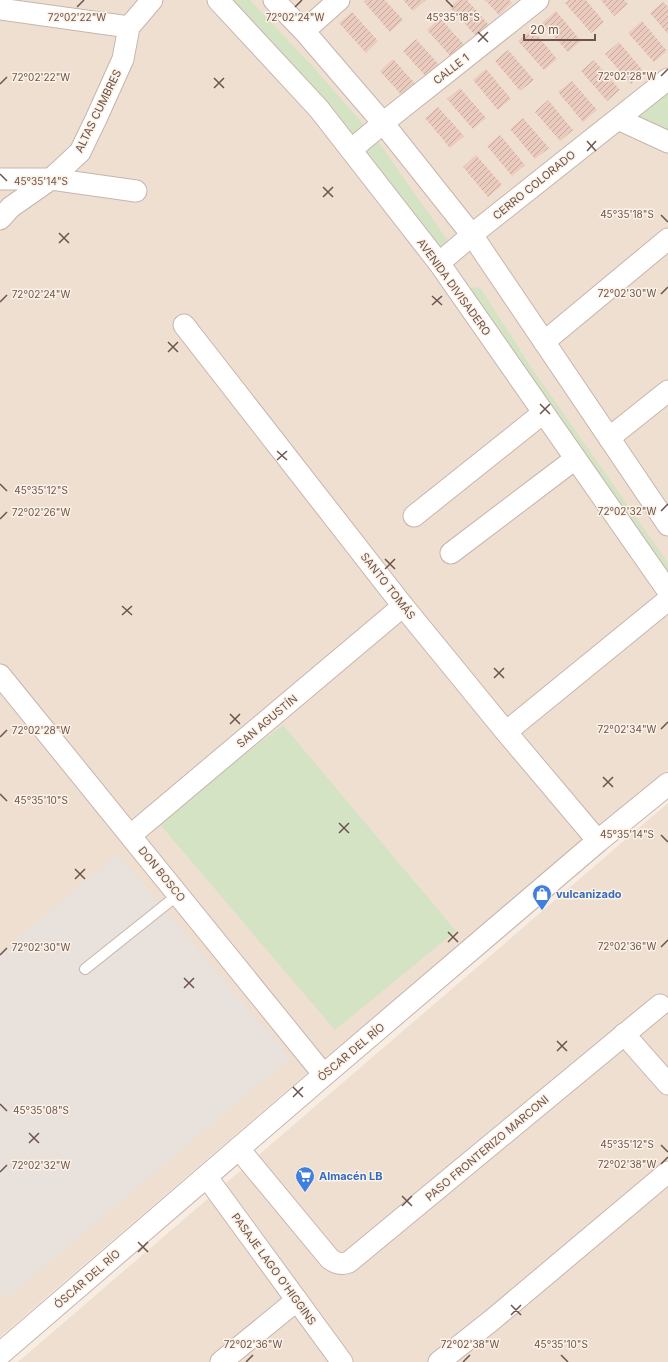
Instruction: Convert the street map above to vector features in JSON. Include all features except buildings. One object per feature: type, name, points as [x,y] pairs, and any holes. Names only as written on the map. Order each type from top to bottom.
[{"type":"street","name":"ALTAS CUMBRES","points":[[0,218],[11,207],[51,179],[80,152],[123,59],[130,27],[152,0]]},
{"type":"street","name":"AVENIDA DIVISADERO","points":[[218,0],[319,108],[439,264],[668,591]]},
{"type":"street","points":[[274,0],[304,31],[383,123],[472,235],[668,525]]},
{"type":"street","points":[[304,31],[340,0]]},
{"type":"street","name":"CALLE 1","points":[[351,150],[538,0]]},
{"type":"street","points":[[0,9],[130,27]]},
{"type":"street","name":"CERRO COLORADO","points":[[439,264],[472,235],[668,79]]},
{"type":"street","points":[[618,119],[668,142]]},
{"type":"street","points":[[0,179],[51,179],[136,191]]},
{"type":"street","points":[[544,342],[668,239]]},
{"type":"street","name":"SANTO TOMÁS","points":[[184,325],[403,606],[598,841]]},
{"type":"street","points":[[609,438],[668,391]]},
{"type":"street","points":[[414,516],[543,413]]},
{"type":"street","points":[[451,553],[576,459]]},
{"type":"street","points":[[506,732],[668,600]]},
{"type":"street","name":"SAN AGUSTÍN","points":[[131,835],[403,606]]},
{"type":"street","name":"DON BOSCO","points":[[0,674],[324,1075]]},
{"type":"street","name":"ÓSCAR DEL RÍO","points":[[3,1354],[238,1148],[598,841],[668,784]]},
{"type":"street","name":"PASO FRONTERIZO MARCONI","points":[[238,1148],[330,1258],[334,1262],[345,1264],[356,1257],[624,1034],[660,1006]]},
{"type":"street","points":[[624,1034],[668,1084]]},
{"type":"street","points":[[439,1362],[492,1320],[668,1172]]},
{"type":"street","name":"PASAJE LAGO O'HIGGINS","points":[[206,1176],[342,1362]]},
{"type":"street","points":[[221,1362],[297,1300]]},
{"type":"lane","points":[[85,969],[179,894]]},
{"type":"shaded area","points":[[0,0],[668,0],[668,771],[299,1080],[0,1337]]},
{"type":"shaded area","points":[[668,803],[668,1362],[18,1362]]},
{"type":"shaded area","points":[[117,854],[290,1058],[6,1299],[0,1292],[0,953]]},
{"type":"green space","points":[[233,0],[250,0],[315,69],[377,140],[448,241],[442,252],[329,106]]},
{"type":"green space","points":[[668,86],[668,135],[626,118]]},
{"type":"green space","points":[[475,287],[481,289],[531,367],[668,563],[668,582],[467,291]]},
{"type":"green space","points":[[283,725],[456,931],[335,1030],[157,821]]},
{"type":"place","name":"vulcanizado","points":[[542,911]]},
{"type":"place","name":"Almacén LB","points":[[305,1193]]}]
